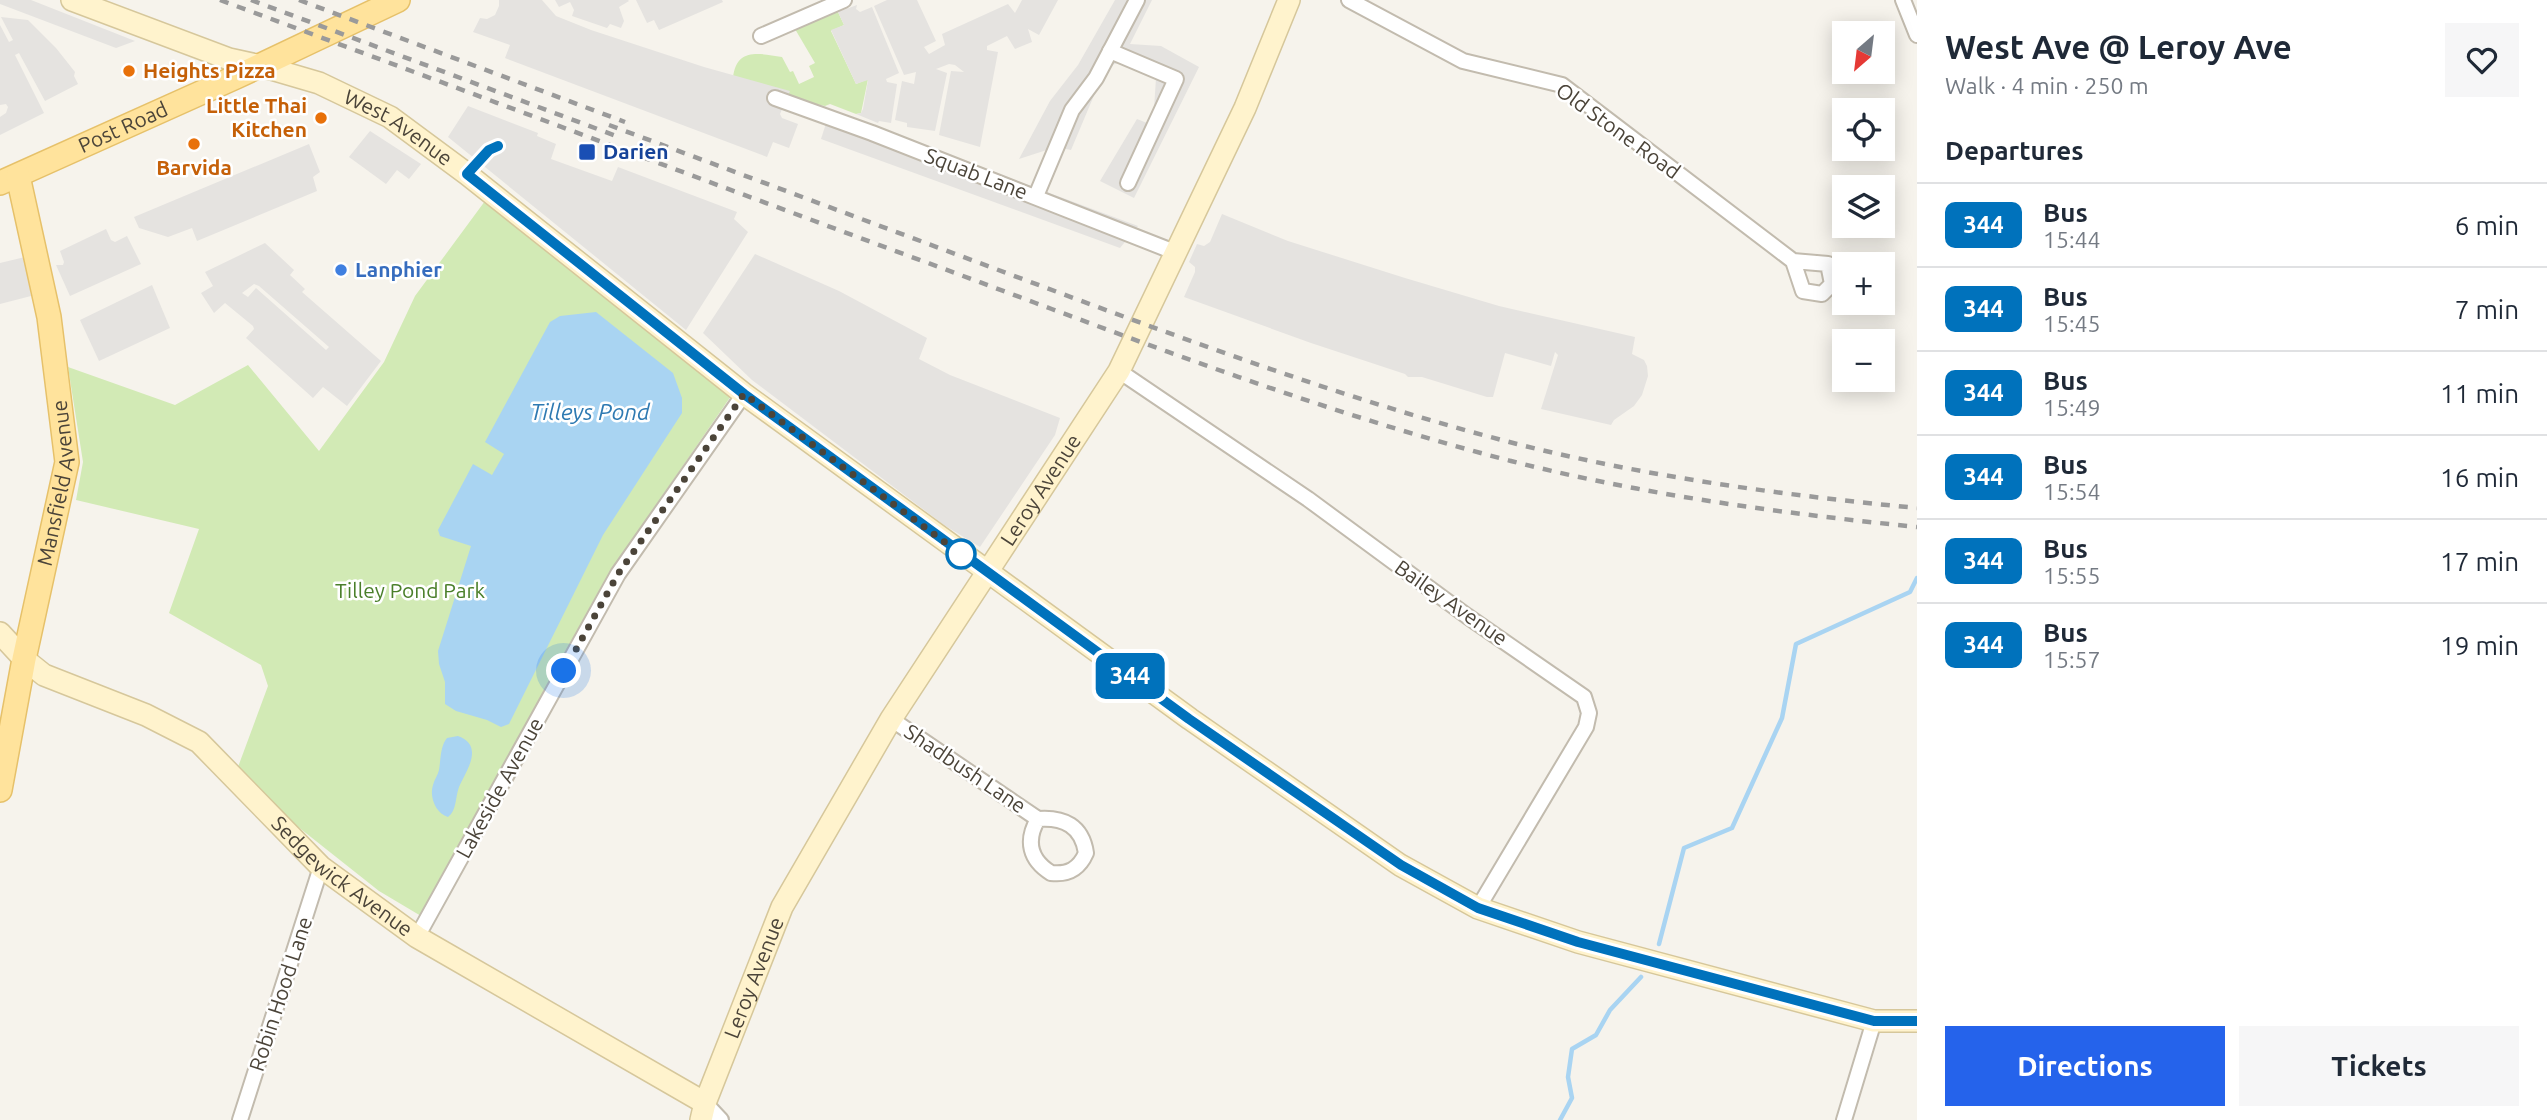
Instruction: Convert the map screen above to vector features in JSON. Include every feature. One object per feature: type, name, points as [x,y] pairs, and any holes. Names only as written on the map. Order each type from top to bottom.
[{"type":"main road","name":"Post Road","points":[[9,179],[398,0]]},
{"type":"main road","name":"Mansfield Avenue","points":[[0,790],[4,745],[67,462],[49,317],[9,179]]},
{"type":"street","name":"West Avenue","points":[[72,0],[229,59],[261,65],[319,83],[390,117],[425,141],[744,394],[987,573],[1189,719],[1390,858],[1478,908],[1591,945],[1874,1021],[1917,1021]]},
{"type":"street","points":[[761,36],[842,0]]},
{"type":"street","points":[[1036,196],[1072,110],[1096,78],[1137,0]]},
{"type":"street","name":"Leroy Avenue","points":[[703,1112],[782,907],[891,719],[1119,371],[1245,108],[1289,0]]},
{"type":"street","name":"Old Stone Road","points":[[1349,0],[1463,61],[1562,85],[1793,261]]},
{"type":"street","points":[[1903,0],[1917,35]]},
{"type":"street","points":[[1110,51],[1176,79],[1128,183]]},
{"type":"street","name":"Squab Lane","points":[[775,98],[1036,196],[1177,253]]},
{"type":"street","name":"Bailey Avenue","points":[[1119,371],[1308,499],[1467,616],[1584,697],[1589,713],[1586,727],[1478,908]]},
{"type":"street","name":"Lakeside Avenue","points":[[417,937],[618,574],[744,394]]},
{"type":"street","name":"Sedgewick Avenue","points":[[0,633],[24,659],[44,675],[146,715],[199,742],[321,867],[417,937],[703,1112]]},
{"type":"street","name":"Shadbush Lane","points":[[891,719],[1038,820],[1058,819],[1075,827],[1081,835],[1086,853],[1078,867],[1070,873],[1051,873],[1035,860],[1031,852],[1031,831],[1038,820]]},
{"type":"street","name":"Robin Hood Lane","points":[[240,1120],[321,867]]},
{"type":"street","points":[[1844,1120],[1874,1021]]},
{"type":"street","points":[[703,1112],[721,1120]]},
{"type":"green space","points":[[838,12],[844,25],[831,31],[856,84],[868,79],[861,113],[856,114],[830,104],[825,106],[782,97],[733,78],[735,68],[743,57],[757,54],[782,57],[799,84],[814,77],[809,66],[815,63],[795,29]]},
{"type":"green space","name":"Tilley Pond Park","points":[[485,201],[731,396],[623,553],[421,916],[379,891],[273,807],[238,767],[268,686],[261,665],[169,613],[199,529],[76,500],[83,462],[68,367],[175,405],[248,365],[319,451],[384,362],[415,296]]},
{"type":"shaded area","points":[[0,0],[31,0],[135,41],[116,48],[0,4]]},
{"type":"shaded area","points":[[499,0],[542,0],[556,16],[591,30],[704,67],[790,91],[780,114],[782,118],[798,124],[789,148],[773,142],[767,157],[505,58],[510,45],[473,32],[480,18],[487,19],[495,15]]},
{"type":"shaded area","points":[[555,0],[629,1],[619,7],[624,21],[621,28],[610,24],[607,28],[572,16],[574,10],[570,2],[559,7]]},
{"type":"shaded area","points":[[636,0],[723,2],[659,30],[654,20],[647,23]]},
{"type":"shaded area","points":[[887,0],[917,0],[936,41],[924,47],[929,54],[945,45],[942,34],[1008,4],[1015,13],[1022,0],[1058,0],[1039,35],[1028,29],[1032,42],[1015,49],[1007,36],[987,46],[987,50],[998,52],[980,147],[939,135],[951,71],[964,72],[955,65],[949,64],[936,69],[947,73],[935,131],[907,127],[907,123],[895,120],[902,81],[914,84],[916,72],[904,75],[874,6]]},
{"type":"shaded area","points":[[1115,0],[1152,0],[1130,44],[1161,46],[1199,67],[1134,198],[1100,181],[1137,119],[1147,123],[1154,109],[1156,78],[1130,59],[1106,67],[1071,150],[1056,147],[1019,159],[1050,101],[1078,65]]},
{"type":"shaded area","points":[[857,5],[856,9],[860,12],[872,7],[899,73],[886,79],[887,82],[897,84],[891,123],[878,123],[856,114],[863,109],[868,80],[856,84],[831,30],[844,25],[838,12]]},
{"type":"shaded area","points":[[1,17],[28,20],[75,72],[78,84],[45,101],[19,53],[15,55],[44,113],[0,135],[0,117],[6,113],[8,107],[6,104],[0,105],[0,25],[9,42],[13,40]]},
{"type":"shaded area","points":[[468,106],[538,133],[537,136],[556,144],[551,159],[612,181],[618,167],[737,212],[734,219],[748,232],[686,330],[448,137]]},
{"type":"shaded area","points":[[830,111],[1138,226],[1120,248],[821,139]]},
{"type":"shaded area","points":[[370,131],[421,164],[409,179],[397,170],[386,184],[349,157]]},
{"type":"shaded area","points":[[309,144],[320,172],[313,177],[317,191],[197,241],[192,228],[168,237],[139,228],[134,217]]},
{"type":"shaded area","points":[[1222,214],[1288,241],[1499,306],[1635,337],[1632,354],[1644,360],[1647,366],[1648,376],[1642,395],[1634,406],[1611,425],[1541,409],[1558,355],[1555,352],[1551,366],[1505,353],[1493,397],[1487,397],[1422,377],[1408,377],[1184,297],[1195,272],[1195,267],[1189,262],[1197,244],[1204,246],[1210,242]]},
{"type":"shaded area","points":[[106,229],[111,240],[115,242],[127,236],[141,264],[70,296],[56,265],[63,265],[64,262],[60,251]]},
{"type":"shaded area","points":[[265,243],[294,270],[290,275],[305,289],[302,292],[381,361],[347,406],[323,387],[313,398],[246,338],[254,329],[253,326],[225,303],[214,313],[201,293],[213,286],[205,272]],"holes":[[[254,284],[329,347],[326,350],[256,288],[248,297],[242,293]]]},
{"type":"shaded area","points":[[755,254],[839,291],[927,338],[919,359],[950,375],[1060,418],[1055,435],[980,547],[944,525],[752,380],[703,333]]},
{"type":"shaded area","points":[[25,257],[31,296],[0,304],[0,263]]},
{"type":"shaded area","points":[[152,285],[170,328],[99,361],[80,320]]},
{"type":"water","name":"Tilleys Pond","points":[[596,312],[673,373],[682,398],[682,413],[603,535],[509,724],[501,727],[456,711],[445,704],[445,682],[438,651],[471,546],[440,536],[438,530],[473,464],[492,475],[504,454],[485,442],[550,322],[560,316]]},
{"type":"water","points":[[458,736],[466,740],[472,752],[453,811],[448,817],[437,809],[432,790],[445,741]]},
{"type":"waterway","points":[[1659,944],[1684,848],[1732,828],[1782,718],[1796,644],[1910,592],[1917,578]]},
{"type":"waterway","points":[[1560,1120],[1572,1098],[1568,1077],[1572,1049],[1596,1035],[1610,1010],[1641,977]]},
{"type":"railway","points":[[220,0],[1133,339],[1358,417],[1511,461],[1611,484],[1763,509],[1917,527]]},
{"type":"railway","points":[[251,0],[619,137]]},
{"type":"railway","points":[[299,0],[625,122]]},
{"type":"railway","points":[[609,125],[1230,355],[1459,428],[1566,456],[1666,475],[1766,491],[1917,508]]},
{"type":"bus line","name":"344","points":[[498,146],[489,150],[467,174],[744,394],[1189,719],[1401,865],[1478,908],[1578,942],[1874,1021],[1917,1021]]},
{"type":"place","name":"Heights Pizza","points":[[129,71]]},
{"type":"place","name":"Little Thai Kitchen","points":[[321,118]]},
{"type":"place","name":"Barvida","points":[[194,144]]},
{"type":"place","name":"Darien","points":[[587,152]]},
{"type":"place","name":"Lanphier","points":[[341,270]]},
{"type":"route","points":[[564,671],[618,574],[744,394],[961,554]]}]
